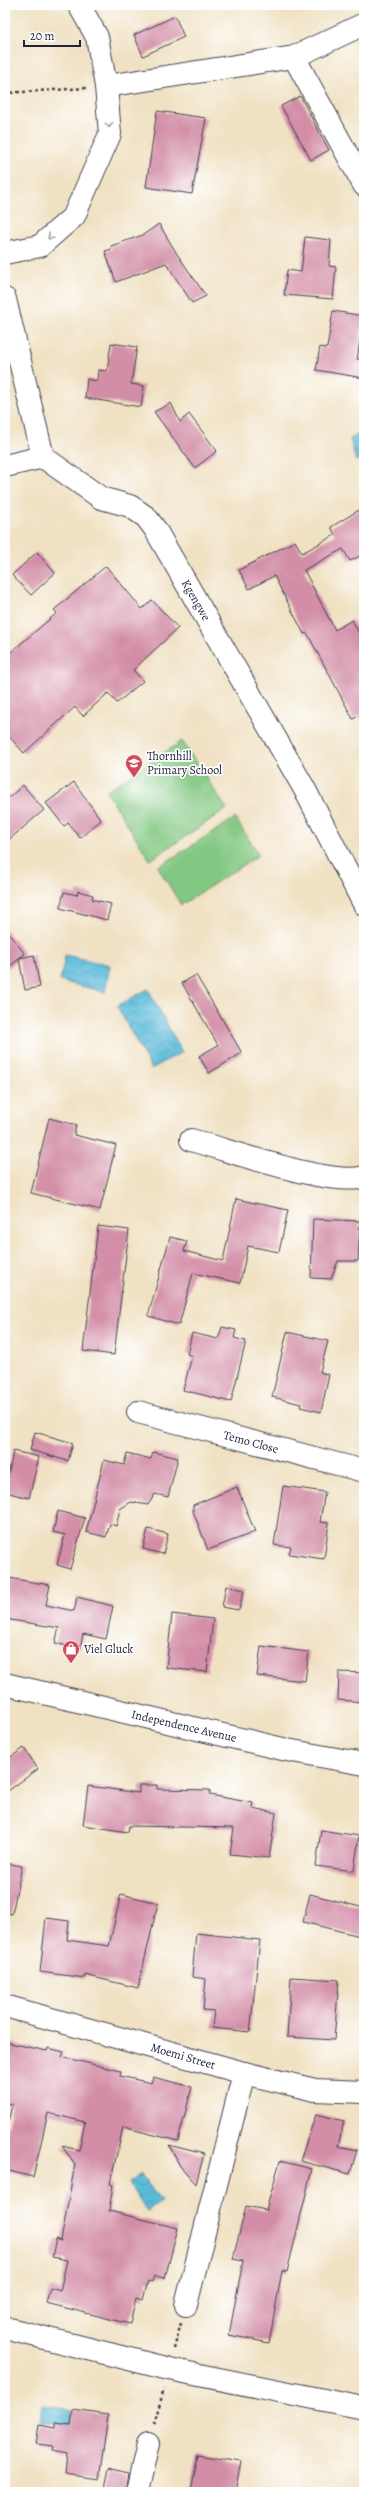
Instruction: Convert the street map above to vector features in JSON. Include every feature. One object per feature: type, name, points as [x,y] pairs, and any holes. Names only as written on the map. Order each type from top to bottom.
[{"type":"street","points":[[5,253],[40,246],[74,216],[110,134],[106,86],[97,37],[79,5]]},
{"type":"street","points":[[106,86],[294,57],[364,24]]},
{"type":"street","points":[[294,57],[364,185]]},
{"type":"street","points":[[5,299],[43,457],[5,466]]},
{"type":"street","name":"Kgengwe","points":[[43,457],[101,498],[130,506],[146,517],[155,529],[304,788],[364,904]]},
{"type":"street","points":[[191,1140],[326,1177],[357,1179],[364,1176]]},
{"type":"street","name":"Temo Close","points":[[138,1412],[364,1471]]},
{"type":"street","name":"Independence Avenue","points":[[5,1684],[287,1750],[364,1764]]},
{"type":"street","name":"Moemi Street","points":[[5,2006],[244,2073],[315,2090],[364,2092]]},
{"type":"street","points":[[186,2305],[244,2073]]},
{"type":"street","points":[[5,2328],[169,2369],[364,2408]]},
{"type":"street","points":[[137,2492],[148,2444]]},
{"type":"path","points":[[5,93],[106,86]]},
{"type":"green space","points":[[182,741],[227,809],[150,860],[106,791]]},
{"type":"green space","points":[[235,818],[259,855],[181,905],[158,867]]},
{"type":"water","points":[[363,432],[364,458],[356,461],[350,439]]},
{"type":"water","points":[[65,955],[110,965],[105,992],[60,981]]},
{"type":"water","points":[[148,989],[182,1052],[151,1069],[117,1006]]},
{"type":"water","points":[[141,2174],[161,2202],[147,2212],[128,2183]]},
{"type":"water","points":[[42,2405],[72,2410],[70,2424],[40,2421]]},
{"type":"building","points":[[175,16],[184,37],[143,56],[134,35]]},
{"type":"building","points":[[300,96],[329,150],[311,160],[281,106]]},
{"type":"building","points":[[157,111],[206,118],[192,194],[146,187]]},
{"type":"building","points":[[159,224],[177,254],[206,296],[192,303],[166,263],[116,282],[105,251],[112,249],[111,246],[143,235]]},
{"type":"building","points":[[305,237],[331,240],[329,266],[336,267],[333,299],[284,295],[287,270],[301,272]]},
{"type":"building","points":[[333,311],[364,316],[357,359],[364,360],[364,378],[316,370],[320,347],[327,348]]},
{"type":"building","points":[[111,343],[137,347],[131,384],[144,386],[141,407],[85,398],[87,379],[97,381],[98,370],[107,371]]},
{"type":"building","points":[[171,403],[180,422],[189,414],[217,451],[195,468],[154,412]]},
{"type":"building","points":[[364,507],[364,554],[350,561],[343,549],[304,570],[335,630],[352,620],[364,643],[364,713],[353,719],[307,633],[304,634],[274,576],[249,589],[239,570],[295,541],[302,553],[335,535],[331,527]]},
{"type":"building","points":[[37,552],[55,573],[31,595],[12,575]]},
{"type":"building","points":[[106,566],[142,609],[152,600],[178,628],[133,670],[143,681],[117,703],[108,693],[83,716],[75,707],[24,753],[5,732],[5,657],[57,613],[54,610]]},
{"type":"building","points":[[74,782],[101,820],[80,838],[68,823],[64,826],[46,803]]},
{"type":"building","points":[[23,785],[44,810],[5,843],[5,801]]},
{"type":"building","points":[[78,891],[93,895],[92,899],[111,904],[107,920],[60,908],[64,892],[77,895]]},
{"type":"building","points":[[5,929],[25,954],[19,958],[34,955],[40,987],[25,990],[19,959],[5,970]]},
{"type":"building","points":[[196,975],[242,1053],[209,1073],[199,1056],[218,1045],[182,983]]},
{"type":"building","points":[[49,1118],[76,1125],[74,1135],[116,1145],[100,1210],[31,1193]]},
{"type":"building","points":[[236,1199],[288,1210],[279,1252],[248,1246],[240,1283],[193,1273],[179,1325],[148,1316],[170,1237],[187,1241],[184,1251],[223,1261]]},
{"type":"building","points":[[313,1219],[360,1221],[358,1261],[338,1261],[331,1279],[311,1278]]},
{"type":"building","points":[[98,1226],[129,1230],[114,1355],[83,1351]]},
{"type":"building","points":[[222,1327],[236,1330],[234,1338],[246,1341],[231,1402],[183,1390],[192,1356],[187,1354],[192,1333],[218,1339]]},
{"type":"building","points":[[287,1332],[328,1341],[320,1372],[329,1375],[321,1412],[300,1407],[301,1404],[272,1397]]},
{"type":"building","points":[[35,1432],[73,1443],[68,1461],[30,1450]]},
{"type":"building","points":[[13,1451],[39,1457],[29,1498],[5,1492]]},
{"type":"building","points":[[153,1452],[178,1458],[168,1497],[155,1494],[148,1505],[131,1502],[120,1509],[116,1526],[110,1524],[106,1537],[86,1532],[104,1460],[124,1465],[127,1453],[151,1459]]},
{"type":"building","points":[[283,1486],[325,1492],[320,1522],[329,1523],[324,1559],[289,1554],[291,1547],[274,1545]]},
{"type":"building","points":[[237,1487],[255,1532],[208,1550],[193,1511],[193,1505]]},
{"type":"building","points":[[58,1511],[85,1518],[70,1569],[57,1565],[65,1535],[53,1532]]},
{"type":"building","points":[[148,1529],[168,1534],[163,1554],[143,1549]]},
{"type":"building","points":[[9,1578],[50,1585],[46,1605],[74,1611],[77,1597],[113,1606],[106,1639],[83,1634],[80,1649],[55,1643],[59,1628],[5,1619],[5,1600]]},
{"type":"building","points":[[226,1586],[244,1590],[239,1610],[222,1607]]},
{"type":"building","points":[[172,1614],[213,1619],[207,1672],[166,1668]]},
{"type":"building","points":[[261,1646],[309,1652],[305,1681],[257,1676]]},
{"type":"building","points":[[339,1672],[364,1673],[364,1702],[338,1700]]},
{"type":"building","points":[[24,1748],[38,1769],[5,1793],[5,1761]]},
{"type":"building","points":[[139,1785],[157,1785],[157,1789],[210,1790],[210,1795],[253,1803],[252,1808],[276,1813],[269,1858],[230,1854],[234,1828],[129,1826],[128,1832],[83,1825],[88,1786],[139,1793]]},
{"type":"building","points":[[321,1830],[359,1836],[354,1871],[316,1866]]},
{"type":"building","points":[[5,1863],[22,1866],[12,1914],[5,1913]]},
{"type":"building","points":[[121,1894],[158,1903],[138,1988],[85,1975],[85,1978],[40,1972],[46,1918],[69,1921],[67,1940],[109,1946]]},
{"type":"building","points":[[310,1894],[364,1908],[364,1937],[303,1922]]},
{"type":"building","points":[[196,1933],[260,1940],[250,2032],[212,2028],[214,2011],[203,2010],[206,1979],[192,1977]]},
{"type":"building","points":[[291,1977],[339,1980],[334,2040],[287,2037]]},
{"type":"building","points":[[5,2042],[47,2051],[48,2048],[64,2052],[62,2057],[121,2071],[120,2076],[151,2083],[153,2077],[192,2087],[178,2141],[123,2127],[110,2184],[113,2185],[109,2211],[178,2228],[165,2278],[154,2276],[152,2282],[148,2281],[143,2300],[136,2298],[130,2324],[46,2303],[50,2288],[60,2291],[67,2260],[52,2257],[56,2239],[61,2241],[75,2164],[62,2146],[79,2150],[85,2122],[48,2113],[33,2177],[5,2170],[5,2136],[12,2105],[5,2103]]},
{"type":"building","points":[[316,2114],[344,2121],[338,2146],[357,2150],[350,2174],[300,2161]]},
{"type":"building","points":[[169,2145],[204,2154],[196,2184],[180,2166]]},
{"type":"building","points":[[280,2161],[312,2169],[287,2272],[282,2271],[269,2343],[229,2335],[243,2261],[233,2259],[246,2206],[266,2210]]},
{"type":"building","points":[[73,2410],[108,2415],[99,2479],[65,2474],[67,2453],[53,2450],[54,2446],[36,2444],[39,2425],[56,2428],[56,2423],[71,2425]]},
{"type":"building","points":[[198,2455],[241,2462],[235,2492],[191,2492]]},
{"type":"building","points":[[109,2469],[128,2474],[125,2492],[104,2492]]},
{"type":"place","name":"Thornhill Primary School","points":[[134,778]]},
{"type":"place","name":"Viel Gluck","points":[[71,1664]]}]
